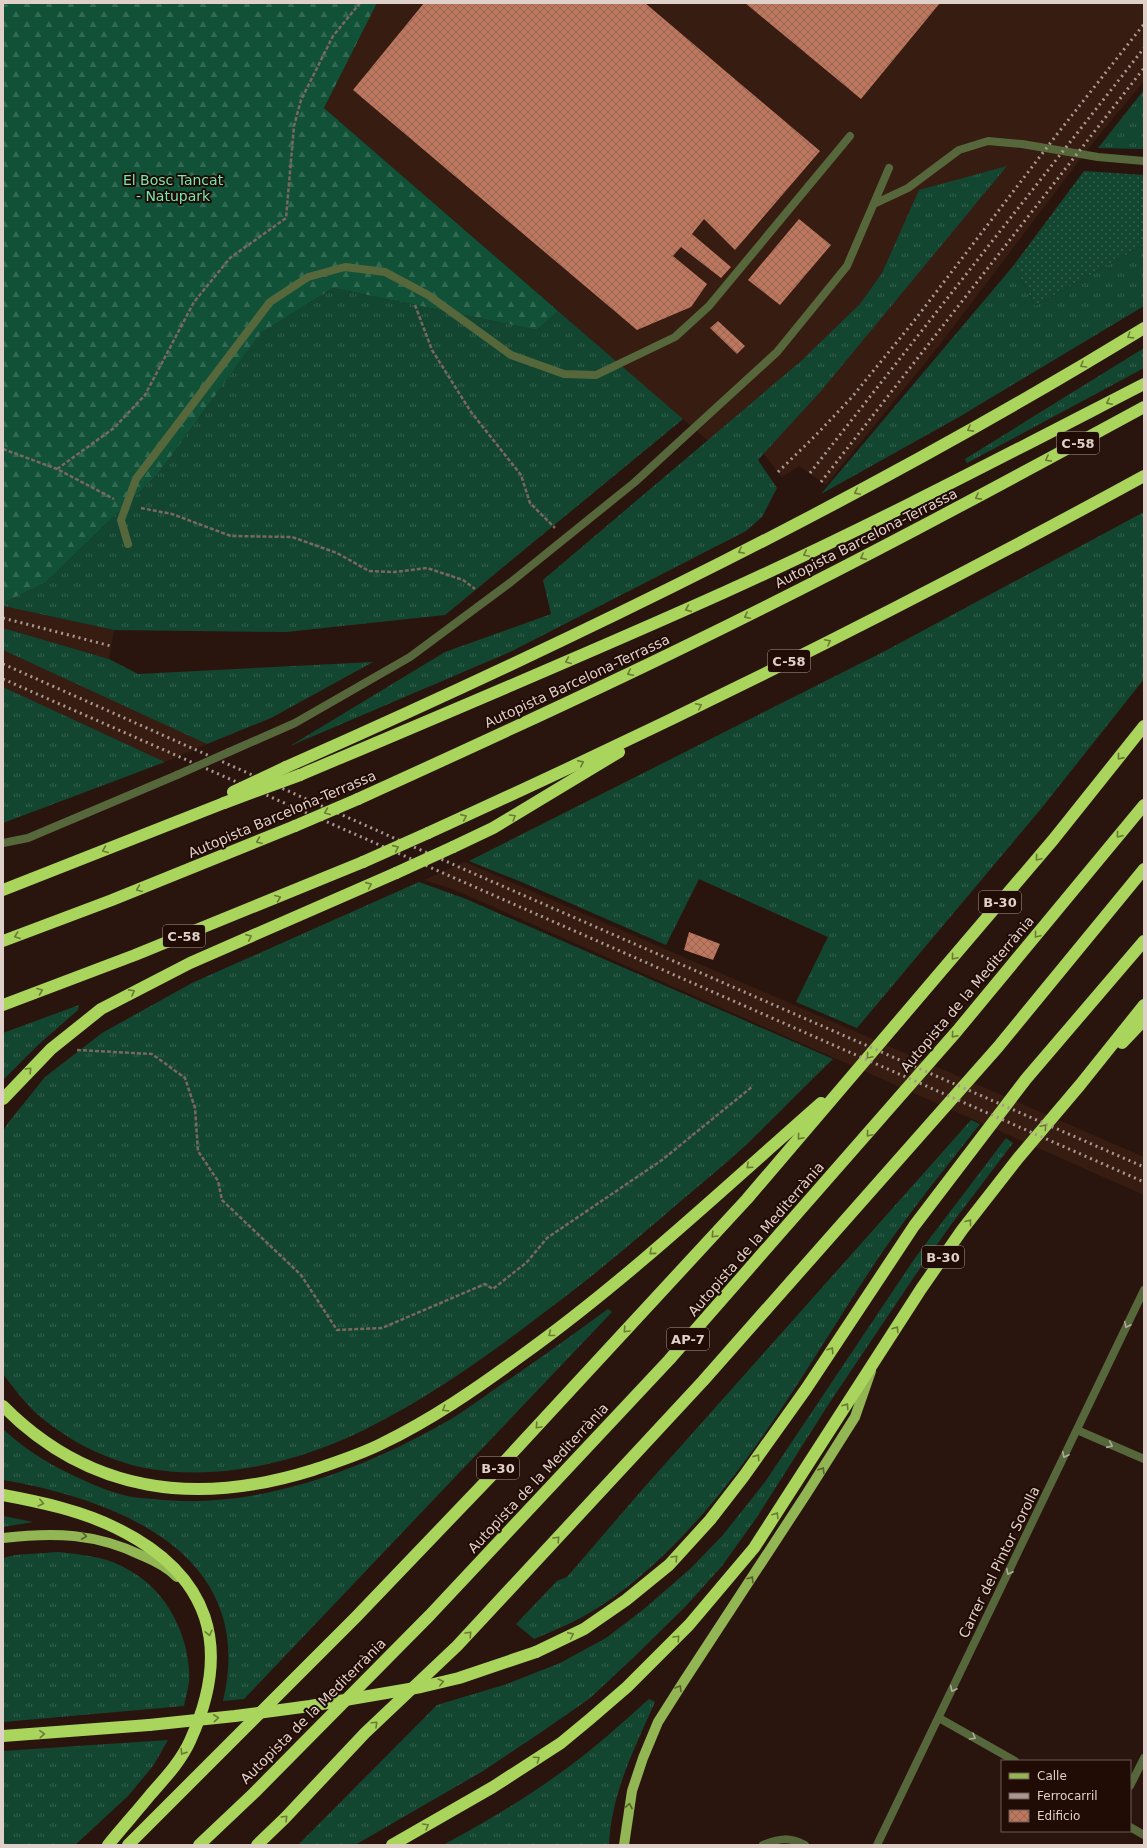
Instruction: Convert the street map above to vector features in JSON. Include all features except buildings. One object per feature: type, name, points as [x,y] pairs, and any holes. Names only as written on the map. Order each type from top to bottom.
[{"type":"highway","points":[[221,801],[286,767],[455,692],[609,618],[877,482],[1144,328]]},
{"type":"highway","points":[[3,890],[66,867],[221,801],[300,774],[494,693],[727,591],[902,508],[1144,384]]},
{"type":"highway","name":"Autopista Barcelona-Terrassa","points":[[3,941],[112,900],[295,826],[558,708],[688,645],[963,505],[1144,407]]},
{"type":"highway","name":"C-58","points":[[3,1005],[135,955],[363,862],[542,782],[823,644],[1144,476]]},
{"type":"highway","points":[[3,1099],[51,1049],[101,1009],[133,991],[190,963],[396,873],[494,828],[681,714]]},
{"type":"highway","name":"B-30","points":[[128,1845],[339,1633],[497,1470],[747,1199],[1054,840],[1144,726]]},
{"type":"highway","name":"Autopista de la Mediterrània","points":[[199,1845],[254,1793],[430,1615],[669,1360],[957,1031],[1144,805]]},
{"type":"highway","name":"AP-7","points":[[257,1845],[285,1818],[365,1733],[458,1646],[703,1381],[998,1047],[1144,869]]},
{"type":"highway","points":[[3,1736],[149,1725],[235,1716],[310,1706],[421,1687],[488,1669],[536,1652],[584,1629],[626,1600],[669,1565],[710,1520],[744,1476],[806,1389],[914,1226],[1026,1079],[1144,941]]},
{"type":"highway","name":"B-30","points":[[392,1845],[493,1787],[561,1742],[590,1720],[661,1655],[708,1604],[754,1548],[921,1289],[962,1230],[1019,1157],[1080,1085],[1144,1005]]},
{"type":"highway","points":[[1080,1085],[1144,1020]]},
{"type":"highway","points":[[3,1406],[23,1426],[45,1443],[67,1456],[111,1475],[152,1486],[185,1490],[239,1486],[296,1475],[338,1462],[380,1445],[445,1409],[546,1338],[614,1285],[852,1076]]},
{"type":"highway","points":[[3,1495],[56,1507],[115,1527],[163,1556],[179,1572],[196,1596],[210,1635],[212,1658],[210,1682],[190,1742],[172,1770],[108,1845]]},
{"type":"main road","points":[[624,1845],[625,1825],[632,1791],[643,1758],[658,1722],[855,1418],[875,1362]]},
{"type":"main road","points":[[3,1538],[57,1534],[84,1536],[106,1541],[130,1549],[153,1560],[174,1575],[196,1596]]},
{"type":"street","points":[[128,544],[121,520],[136,479],[270,302],[308,277],[345,267],[385,272],[428,295],[512,356],[564,374],[596,375],[675,337],[709,306],[850,136]]},
{"type":"street","points":[[874,204],[908,188],[959,150],[988,140],[1022,144],[1098,157],[1144,161]]},
{"type":"street","points":[[3,843],[28,838],[295,723],[410,657],[488,599],[635,482],[777,352],[847,266],[889,168]]},
{"type":"street","name":"Carrer del Pintor Sorolla","points":[[877,1845],[1144,1290]]},
{"type":"street","points":[[1077,1430],[1144,1459]]},
{"type":"street","points":[[939,1718],[1013,1760]]},
{"type":"street","points":[[1131,1784],[1144,1758]]},
{"type":"street","points":[[1131,1828],[1144,1835]]},
{"type":"street","points":[[763,1845],[777,1839],[794,1840],[805,1845]]},
{"type":"path","points":[[57,469],[114,428],[145,395],[194,302],[230,258],[286,218],[294,126],[301,100],[333,36],[360,3]]},
{"type":"path","points":[[407,284],[432,350],[471,412],[521,474],[530,503],[565,538]]},
{"type":"path","points":[[3,449],[57,469],[127,505],[172,514],[231,536],[292,537],[337,553],[369,571],[394,572],[427,568],[464,580],[488,599]]},
{"type":"path","points":[[51,1049],[152,1054],[185,1078],[195,1108],[198,1152],[218,1181],[222,1200],[301,1275],[337,1330],[382,1328],[485,1284],[493,1289],[527,1262],[548,1238],[662,1160],[753,1086]]},
{"type":"shaded area","points":[[377,3],[1144,3],[1144,81],[1088,149],[938,347],[826,485],[799,466],[782,477],[764,454],[715,447],[324,108]]},
{"type":"shaded area","points":[[3,606],[114,630],[109,659],[3,628]]},
{"type":"shaded area","points":[[3,650],[207,744],[165,762],[3,687]]},
{"type":"shaded area","points":[[465,862],[1144,1157],[1144,1195],[455,890],[424,880]]},
{"type":"green space","name":"El Bosc Tancat - Natupark","points":[[3,3],[377,3],[324,108],[558,311],[537,330],[333,288],[261,333],[158,474],[45,583],[3,603]]},
{"type":"green space","points":[[1144,90],[1144,149],[1098,148]]},
{"type":"green space","points":[[1007,166],[821,391],[758,460],[777,488],[762,517],[746,531],[510,652],[290,746],[445,652],[551,614],[543,580],[801,361],[860,304],[882,273],[919,190]]},
{"type":"green space","points":[[1084,171],[1144,175],[1144,245],[1035,306],[1014,265]]},
{"type":"green space","points":[[1144,245],[1144,306],[959,417],[821,494],[1014,265],[1035,306]]},
{"type":"green space","points":[[333,288],[537,330],[558,311],[683,419],[445,615],[286,632],[114,630],[3,606],[3,603],[45,583],[158,474],[261,333]]},
{"type":"green space","points":[[1144,348],[1144,368],[967,463],[965,459]]},
{"type":"green space","points":[[1144,512],[1144,679],[1040,810],[857,1028],[796,1002],[828,937],[699,879],[666,945],[524,883],[469,861],[885,651]]},
{"type":"green space","points":[[3,628],[109,659],[138,674],[373,662],[271,718],[207,744],[3,650]]},
{"type":"green space","points":[[3,687],[165,762],[3,823]]},
{"type":"green space","points":[[419,882],[466,899],[833,1059],[739,1151],[584,1282],[461,1373],[438,1388],[366,1429],[289,1459],[261,1466],[206,1472],[178,1472],[137,1466],[109,1458],[70,1438],[34,1411],[23,1400],[3,1374],[3,1131],[8,1123],[45,1077],[102,1033],[192,983]]},
{"type":"green space","points":[[79,1005],[78,1010],[39,1044],[3,1080],[3,1033]]},
{"type":"green space","points":[[971,1120],[980,1124],[929,1188],[893,1237],[770,1425],[741,1467],[709,1507],[675,1544],[638,1578],[591,1612],[534,1639],[516,1624],[557,1581],[567,1577],[641,1491]]},
{"type":"green space","points":[[1006,1138],[1013,1143],[950,1226],[914,1277],[830,1402],[757,1517],[722,1566],[685,1607],[589,1699],[483,1771],[355,1845],[298,1845],[437,1705],[507,1684],[560,1663],[606,1638],[644,1609],[690,1569],[723,1535],[765,1482],[915,1258]]},
{"type":"green space","points":[[608,1309],[612,1312],[244,1699],[223,1701],[228,1650],[220,1608],[200,1572],[170,1543],[133,1520],[92,1502],[47,1489],[3,1480],[3,1429],[43,1460],[83,1480],[118,1494],[130,1497],[191,1501],[229,1499],[267,1493],[304,1484],[377,1457],[411,1441],[450,1419],[536,1361]]},
{"type":"green space","points":[[3,1516],[33,1522],[3,1527]]},
{"type":"green space","points":[[58,1552],[94,1557],[115,1563],[141,1578],[161,1597],[176,1621],[182,1634],[186,1649],[189,1666],[189,1685],[184,1706],[3,1722],[3,1558],[15,1555]]},
{"type":"green space","points":[[649,1699],[655,1702],[632,1754],[619,1789],[614,1807],[609,1845],[443,1845],[506,1809],[552,1779],[599,1743]]},
{"type":"green space","points":[[168,1740],[153,1766],[128,1796],[75,1845],[3,1845],[3,1751]]},
{"type":"railway","points":[[778,472],[852,397],[914,321],[1058,133],[1144,24]]},
{"type":"railway","points":[[810,473],[1144,48]]},
{"type":"railway","points":[[821,482],[1144,68]]},
{"type":"railway","points":[[3,618],[111,646]]},
{"type":"railway","points":[[3,664],[468,871],[1144,1167]]},
{"type":"railway","points":[[3,679],[1144,1182]]}]
